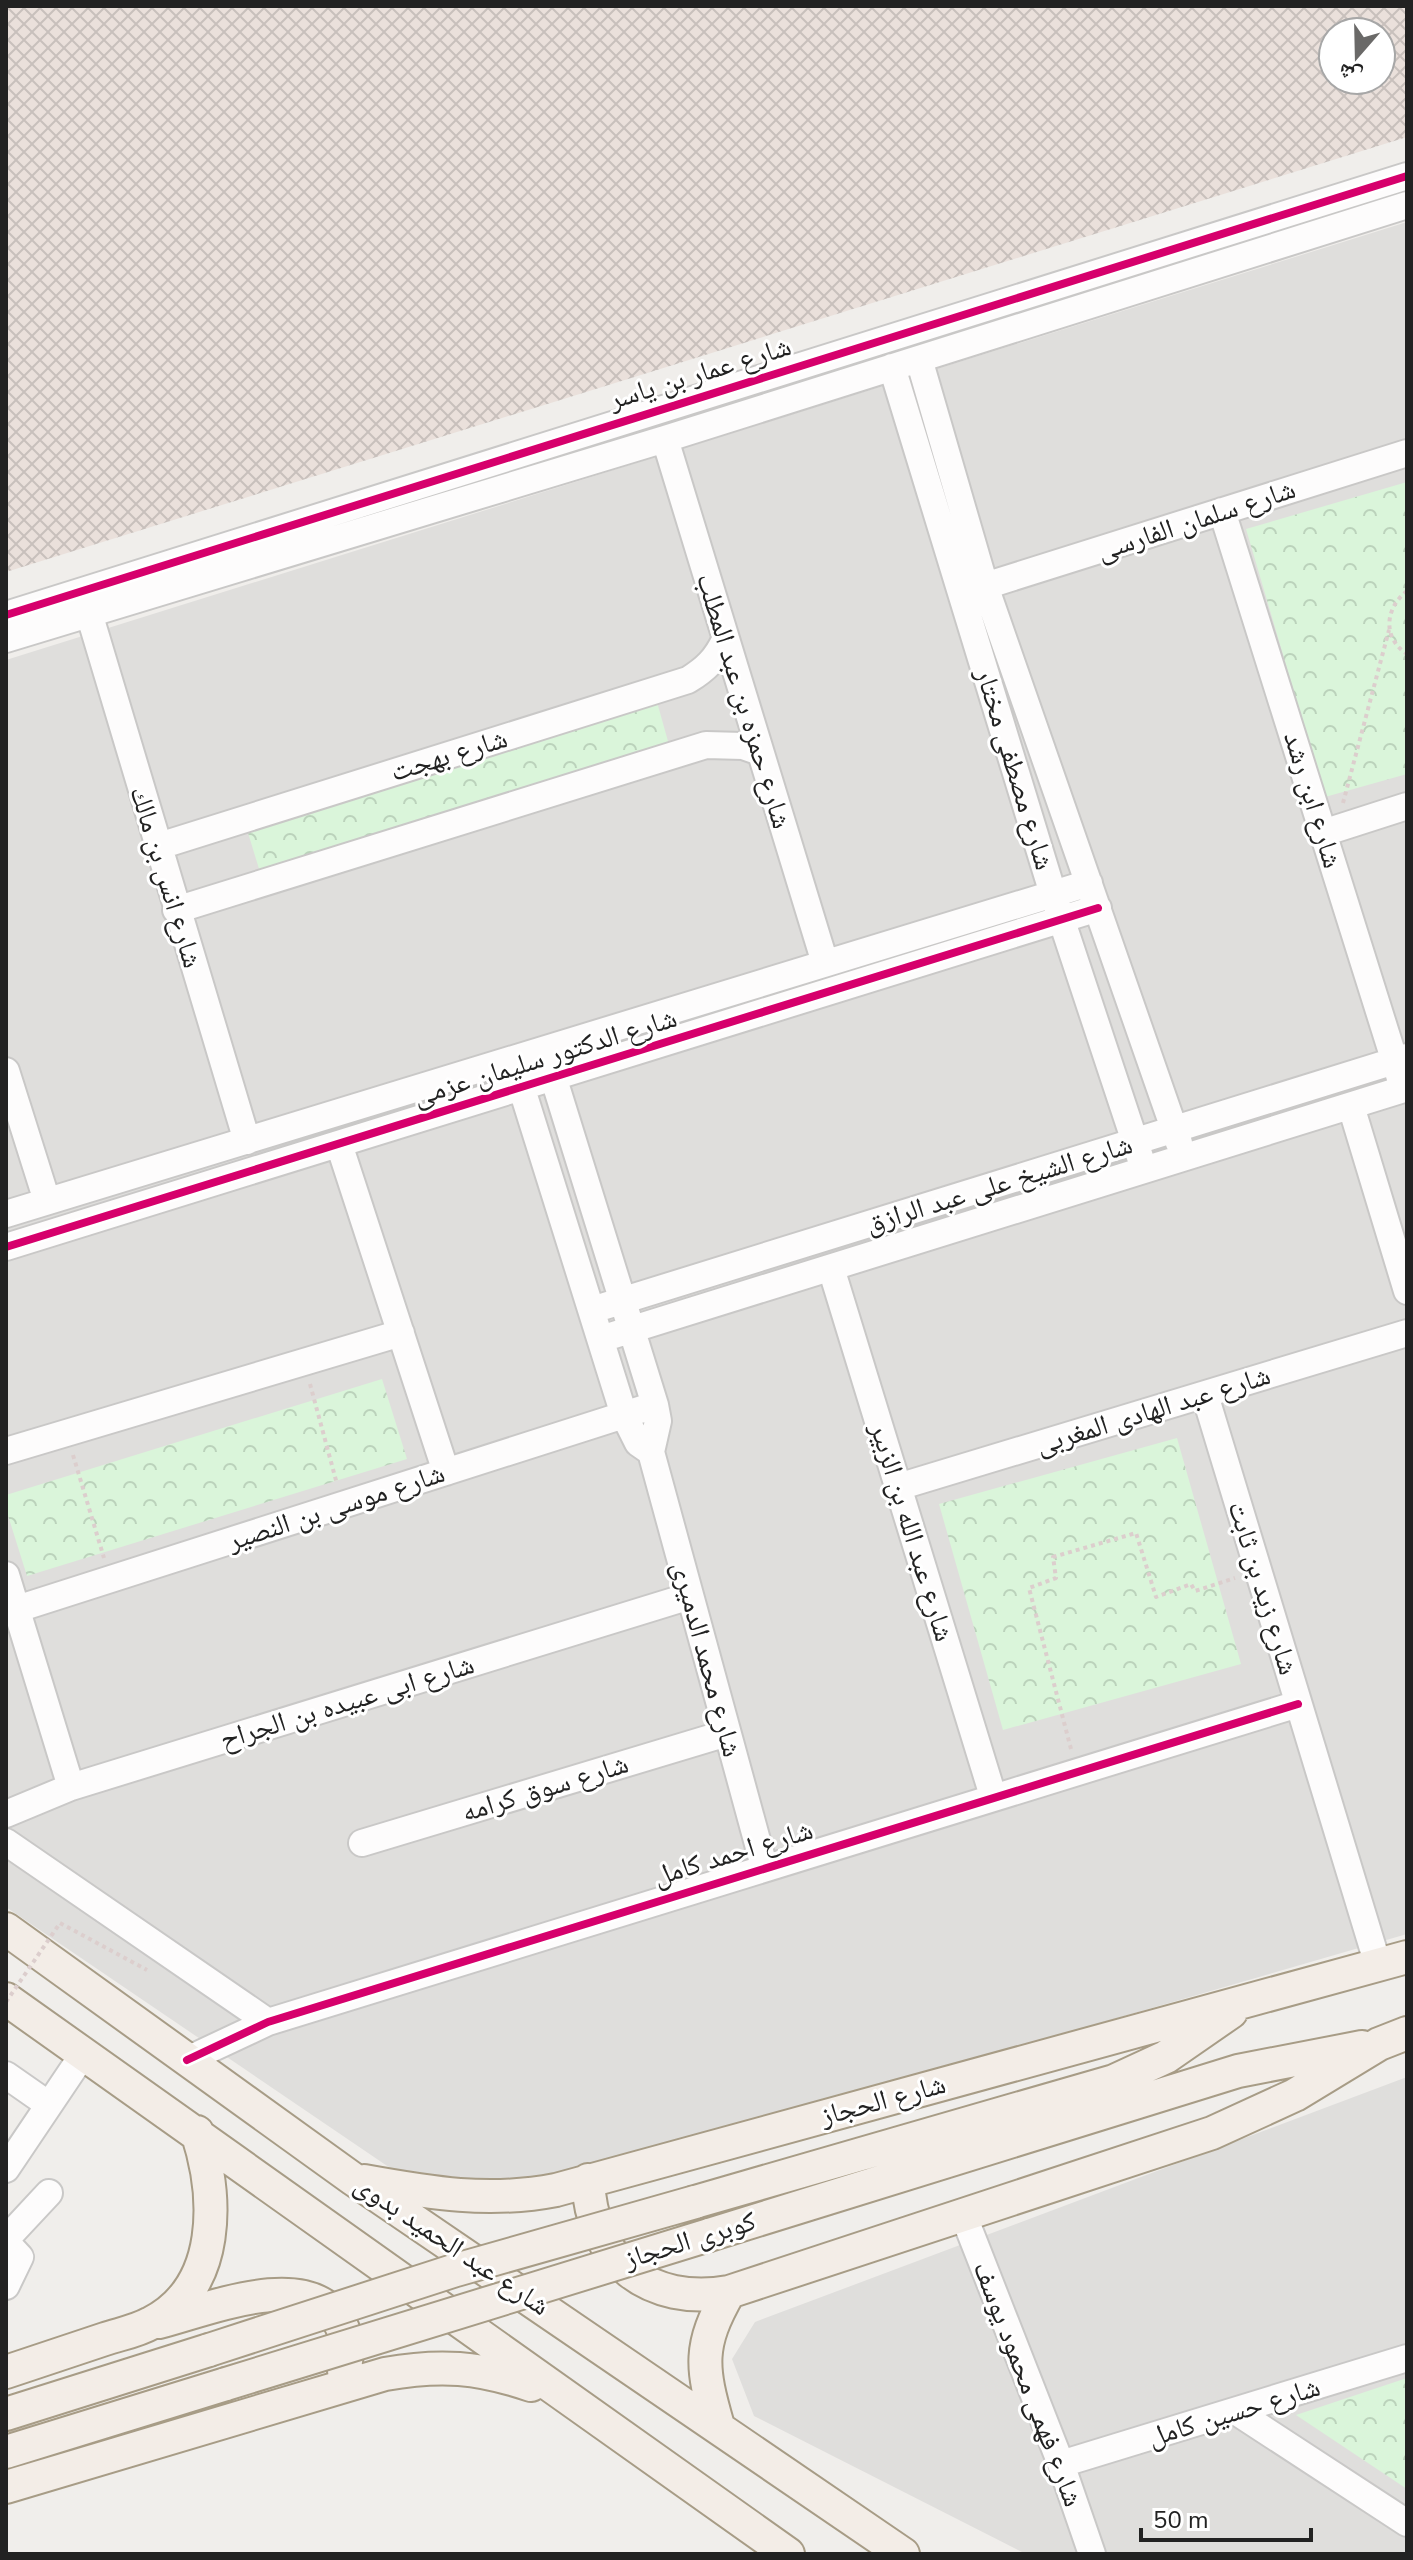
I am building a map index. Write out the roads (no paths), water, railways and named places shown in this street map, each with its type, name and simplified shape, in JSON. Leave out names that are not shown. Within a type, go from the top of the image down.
[{"type":"main road","name":"شارع عبد الحميد بدوى","points":[[6,1929],[353,2179],[903,2554]]},
{"type":"main road","name":"شارع الحجاز","points":[[353,2179],[459,2197],[524,2196],[1393,1961]]},
{"type":"main road","name":"شارع عبد الحميد بدوى","points":[[6,2000],[197,2132],[559,2394],[788,2554]]},
{"type":"main road","name":"كوبرى الحجاز","points":[[6,2414],[456,2270],[1114,2081],[1166,2057],[1242,2002]]},
{"type":"main road","name":"كوبرى الحجاز","points":[[6,2452],[1238,2071],[1393,2039]]},
{"type":"main road","points":[[588,2180],[593,2222],[615,2258],[630,2272],[667,2291],[687,2295],[729,2292],[1212,2133],[1295,2095],[1393,2039]]},
{"type":"main road","points":[[151,2323],[176,2305],[190,2287],[208,2244],[213,2198],[197,2132]]},
{"type":"main road","points":[[718,2426],[703,2363],[708,2332],[729,2292]]},
{"type":"main road","points":[[6,2372],[151,2323],[286,2293],[312,2297],[333,2313],[346,2336],[347,2361],[334,2387]]},
{"type":"main road","points":[[6,2487],[385,2374],[442,2366],[503,2376],[559,2394]]},
{"type":"street","name":"شارع عمار بن ياسر","points":[[6,615],[1407,176]]},
{"type":"street","name":"شارع عمار بن ياسر","points":[[6,639],[665,439],[1407,205]]},
{"type":"street","name":"شارع مصطفى مختار","points":[[919,359],[985,586],[1184,1157]]},
{"type":"street","name":"شارع مصطفى مختار","points":[[892,367],[1053,894],[1145,1170]]},
{"type":"street","name":"شارع حمزه بن عبد المطلب","points":[[665,439],[825,963]]},
{"type":"street","name":"شارع سلمان الفارسى","points":[[985,586],[1407,453]]},
{"type":"street","name":"شارع ابن رشد","points":[[1222,511],[1329,831],[1401,1059],[1405,1089]]},
{"type":"street","name":"شارع انس بن مالك","points":[[89,613],[156,847],[247,1141]]},
{"type":"street","name":"شارع بهجت","points":[[156,847],[688,680],[705,671],[717,657],[725,640]]},
{"type":"street","points":[[176,910],[706,745],[733,744],[760,752]]},
{"type":"street","points":[[1329,831],[1407,806]]},
{"type":"street","name":"شارع الدكتور سليمان عزمى","points":[[6,1214],[1089,883]]},
{"type":"street","name":"شارع الدكتور سليمان عزمى","points":[[6,1247],[1098,908]]},
{"type":"street","name":"شارع محمد الدميرى","points":[[545,1049],[655,1405],[658,1421],[651,1452],[764,1866]]},
{"type":"street","name":"شارع محمد الدميرى","points":[[512,1059],[624,1415],[638,1443],[651,1452]]},
{"type":"street","name":"شارع الشيخ على عبد الرازق","points":[[592,1310],[1401,1059]]},
{"type":"street","points":[[6,1071],[47,1201]]},
{"type":"street","name":"شارع الشيخ على عبد الرازق","points":[[601,1339],[1405,1089]]},
{"type":"street","points":[[1351,1106],[1407,1291]]},
{"type":"street","points":[[339,1144],[446,1472]]},
{"type":"street","name":"شارع عبد الله بن الزبير","points":[[831,1268],[993,1796]]},
{"type":"street","points":[[6,1451],[401,1333]]},
{"type":"street","name":"شارع عبد الهادى المغربى","points":[[898,1487],[1407,1333]]},
{"type":"street","name":"شارع زيد بن ثابت","points":[[1205,1395],[1298,1704],[1393,1961]]},
{"type":"street","name":"شارع موسى بن النصير","points":[[17,1609],[655,1405]]},
{"type":"street","points":[[6,1575],[71,1787]]},
{"type":"street","name":"شارع ابى عبيده بن الجراح","points":[[6,1814],[71,1787],[690,1596]]},
{"type":"street","name":"شارع احمد كامل","points":[[187,2060],[268,2022],[764,1866],[1298,1704]]},
{"type":"street","name":"شارع سوق كرامه","points":[[362,1843],[727,1733]]},
{"type":"street","points":[[6,1842],[268,2022]]},
{"type":"street","points":[[6,2169],[84,2053]]},
{"type":"street","points":[[6,2075],[49,2105]]},
{"type":"street","points":[[6,2286],[20,2257],[6,2241],[49,2193]]},
{"type":"street","name":"شارع فهمى محمود يوسف","points":[[963,2214],[1061,2464],[1092,2554]]},
{"type":"street","name":"شارع حسين كامل","points":[[1061,2464],[1407,2358]]},
{"type":"street","points":[[1237,2412],[1407,2523]]}]
